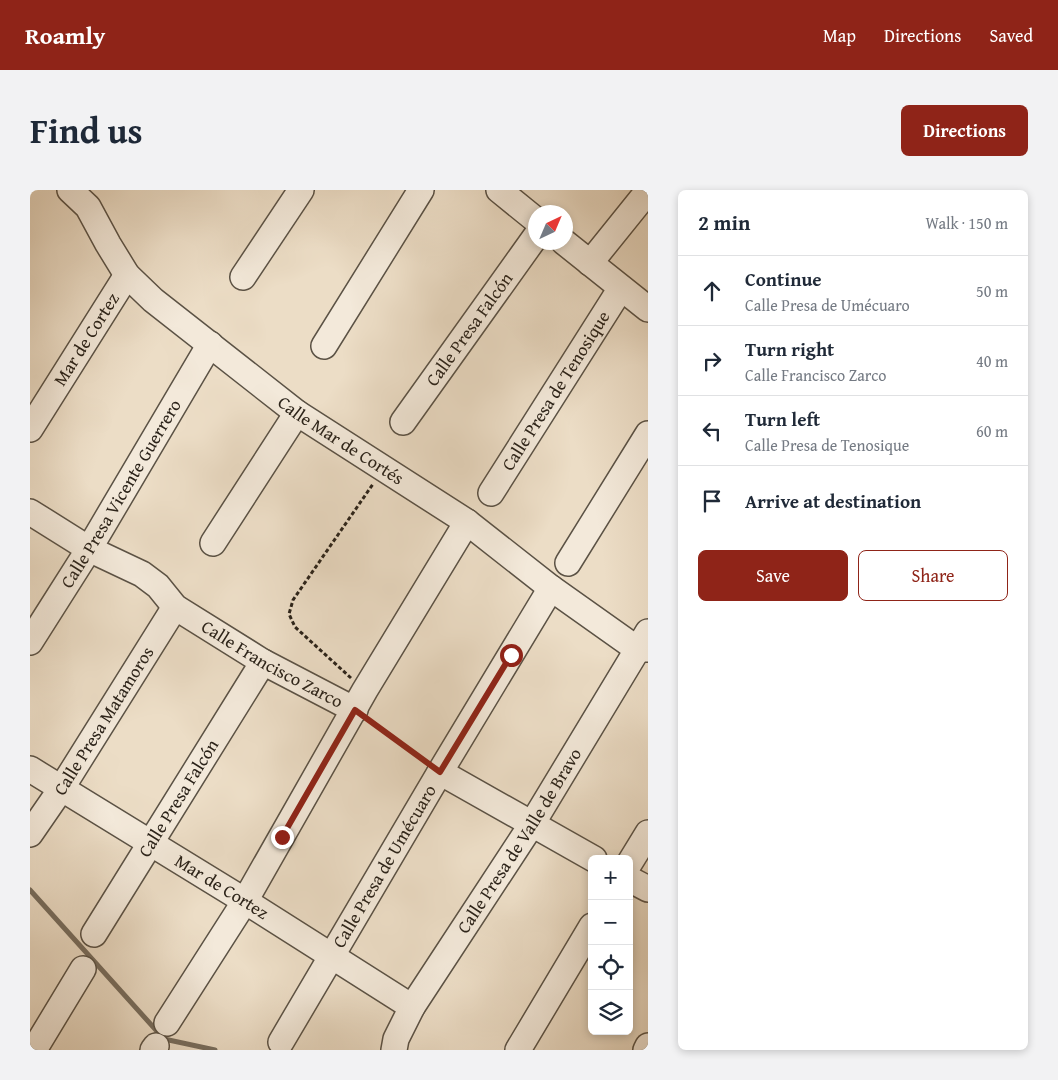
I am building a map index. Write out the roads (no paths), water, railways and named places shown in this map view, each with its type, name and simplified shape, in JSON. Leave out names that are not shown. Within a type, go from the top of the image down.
[{"type":"street","name":"Calle Mar de Cortés","points":[[70,190],[88,207],[108,244],[128,274],[153,300],[297,413],[467,522],[551,588],[644,644]]},
{"type":"street","points":[[243,277],[301,190]]},
{"type":"street","points":[[324,346],[422,190]]},
{"type":"street","points":[[498,190],[528,214]]},
{"type":"street","points":[[590,263],[648,190]]},
{"type":"street","name":"Calle Presa Falcón","points":[[403,422],[528,247]]},
{"type":"street","points":[[573,249],[648,309]]},
{"type":"street","name":"Mar de Cortez","points":[[30,429],[128,274]]},
{"type":"street","name":"Calle Presa de Tenosique","points":[[491,493],[621,288]]},
{"type":"street","name":"Calle Presa Vicente Guerrero","points":[[30,642],[89,549],[210,344]]},
{"type":"street","points":[[213,543],[297,413]]},
{"type":"street","points":[[568,562],[648,434]]},
{"type":"street","name":"Calle Francisco Zarco","points":[[30,512],[89,549],[142,574],[158,586],[175,607],[263,662],[360,700]]},
{"type":"street","points":[[167,1023],[245,901],[360,700],[467,522]]},
{"type":"street","name":"Calle Presa de Umécuaro","points":[[281,1042],[551,588]]},
{"type":"street","name":"Calle Presa Matamoros","points":[[30,834],[175,607]]},
{"type":"street","name":"Calle Presa de Valle de Bravo","points":[[394,1050],[396,1039],[412,1007],[532,824],[644,644]]},
{"type":"street","name":"Calle Presa Falcón","points":[[94,934],[263,662]]},
{"type":"street","name":"Mar de Cortez","points":[[30,770],[245,901],[412,1007]]},
{"type":"street","points":[[440,772],[588,856]]},
{"type":"street","points":[[633,857],[648,833]]},
{"type":"street","points":[[633,881],[648,889]]},
{"type":"street","points":[[518,1050],[588,933]]},
{"type":"street","points":[[34,1050],[83,969]]},
{"type":"street","points":[[646,1050],[648,1046]]},
{"type":"waterway","points":[[30,890],[164,1039],[215,1050]]}]
